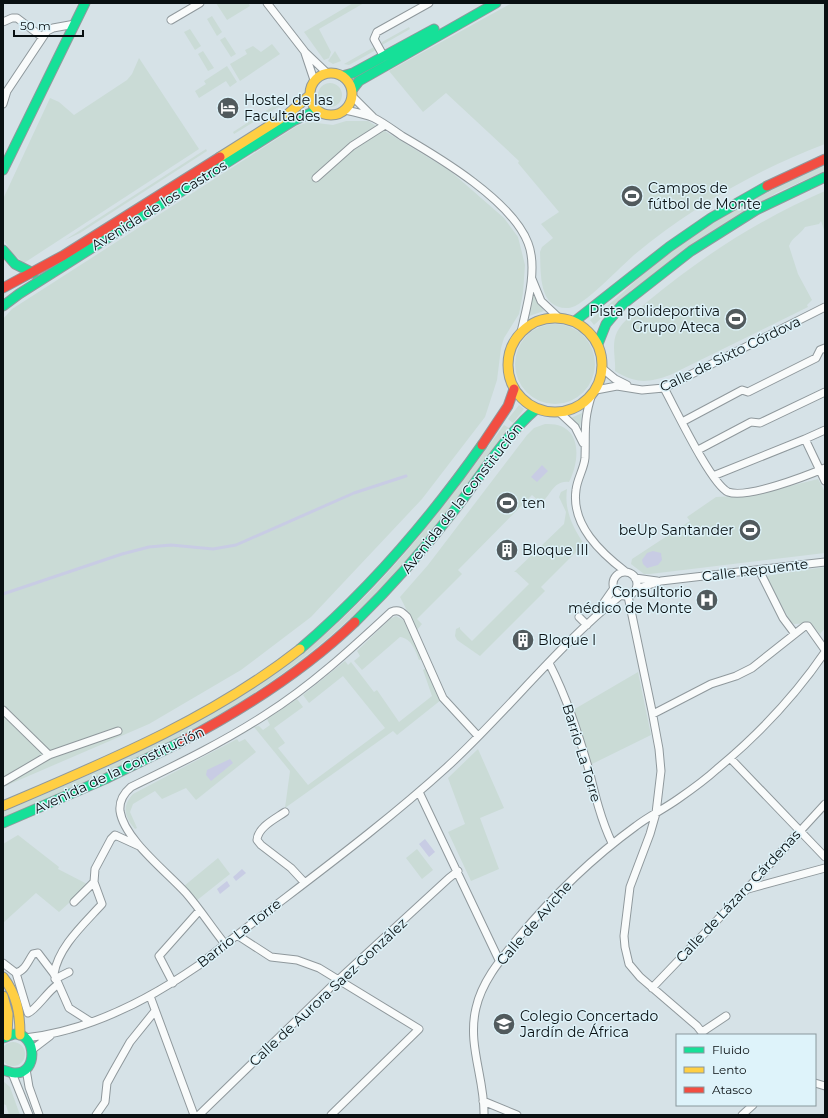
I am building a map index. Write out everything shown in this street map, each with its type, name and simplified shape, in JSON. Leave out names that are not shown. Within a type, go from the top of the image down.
[{"type":"main road","points":[[3,170],[85,3]]},
{"type":"main road","points":[[481,3],[354,73],[342,76],[327,73],[314,80],[310,95],[312,103],[317,110],[324,114],[331,115],[345,110],[359,81],[496,3]]},
{"type":"main road","points":[[342,76],[350,84],[352,93]]},
{"type":"main road","name":"Avenida de los Castros","points":[[3,288],[33,273],[288,114],[310,95]]},
{"type":"main road","name":"Avenida de los Castros","points":[[3,306],[19,294],[292,121],[317,110]]},
{"type":"main road","points":[[575,321],[599,305],[648,262],[712,217],[770,184],[825,159]]},
{"type":"main road","points":[[598,344],[608,322],[635,294],[662,271],[717,232],[778,198],[825,177]]},
{"type":"main road","points":[[3,250],[15,264],[33,273]]},
{"type":"main road","points":[[558,317],[575,321],[592,334],[598,344],[603,369],[594,392],[576,406],[559,412],[536,410],[523,400],[514,389],[509,372],[509,356],[514,342],[521,332],[538,320],[558,317]]},
{"type":"main road","name":"Avenida de la Constitución","points":[[3,806],[134,748],[179,726],[263,676],[316,636],[364,591],[411,538],[501,418],[508,406],[514,389]]},
{"type":"main road","name":"Avenida de la Constitución","points":[[3,823],[181,744],[244,708],[299,670],[349,628],[398,579],[451,514],[515,428],[536,410]]},
{"type":"main road","points":[[3,977],[13,991],[17,1002],[23,1037],[33,1049],[32,1060],[26,1069],[12,1073],[3,1070]]},
{"type":"main road","points":[[3,996],[8,1014],[5,1037]]},
{"type":"main road","name":"Barrio La Torre","points":[[5,1037],[23,1037]]},
{"type":"street","points":[[171,20],[200,3]]},
{"type":"street","points":[[267,3],[305,52],[327,73]]},
{"type":"street","points":[[384,57],[374,39],[377,32],[429,3]]},
{"type":"street","points":[[3,22],[12,18],[17,18],[42,37]]},
{"type":"street","points":[[3,104],[5,89],[47,31],[53,28],[75,24]]},
{"type":"street","points":[[305,52],[314,80]]},
{"type":"street","points":[[352,93],[375,118],[432,152],[485,192],[512,217],[520,228],[528,242],[532,259],[532,277],[521,332]]},
{"type":"street","points":[[345,110],[375,118]]},
{"type":"street","points":[[316,178],[352,146],[385,125]]},
{"type":"street","points":[[532,277],[541,301],[558,317]]},
{"type":"street","name":"Calle de Sixto Córdova","points":[[594,392],[608,386],[650,390],[664,388],[825,307]]},
{"type":"street","points":[[682,422],[742,390],[748,392],[816,358],[820,350],[825,348]]},
{"type":"street","name":"Calle de Sixto Córdova","points":[[603,369],[615,379],[633,388]]},
{"type":"street","points":[[664,388],[713,476],[726,491],[735,493],[768,488],[822,469]]},
{"type":"street","points":[[594,392],[586,412],[584,465],[576,488],[578,514],[587,534],[609,559],[635,578],[636,589]]},
{"type":"street","points":[[698,450],[751,422],[760,423],[825,392]]},
{"type":"street","points":[[559,412],[575,427],[584,447]]},
{"type":"street","points":[[713,476],[805,440],[825,430]]},
{"type":"street","points":[[805,440],[822,469],[825,481]]},
{"type":"street","points":[[609,559],[616,577],[619,574],[626,572]]},
{"type":"street","name":"Calle Repuente","points":[[636,589],[661,581],[825,562]]},
{"type":"street","points":[[758,570],[783,618],[795,634]]},
{"type":"street","name":"Barrio La Torre","points":[[23,1037],[52,1035],[129,1007],[173,983],[238,935],[419,792],[478,736],[589,622],[614,588],[616,577]]},
{"type":"street","name":"Calle Repuente","points":[[635,578],[661,581]]},
{"type":"street","points":[[614,588],[624,596],[653,714],[659,749],[660,771],[656,813],[650,834],[632,878],[624,936],[629,964],[652,988],[697,1026],[703,1034],[726,1016]]},
{"type":"street","name":"Barrio La Torre","points":[[589,622],[636,589]]},
{"type":"street","points":[[225,944],[186,894],[140,846],[122,818],[121,802],[124,794],[131,787],[189,758],[266,715],[350,651],[391,612],[395,610],[401,612],[407,617],[443,698],[478,736]]},
{"type":"street","points":[[579,617],[589,622]]},
{"type":"street","points":[[653,714],[711,684],[736,676],[752,668],[805,626],[808,626],[825,651]]},
{"type":"street","name":"Calle de Aviche","points":[[484,1115],[474,1048],[474,1019],[481,993],[499,960],[550,901],[612,843],[677,800],[753,738],[791,698],[825,651]]},
{"type":"street","name":"Barrio La Torre","points":[[550,663],[564,691],[570,708],[598,806],[612,843]]},
{"type":"street","points":[[3,710],[49,755]]},
{"type":"street","points":[[3,782],[49,755],[118,732]]},
{"type":"street","points":[[730,758],[801,830],[825,857]]},
{"type":"street","points":[[419,792],[458,871],[499,960]]},
{"type":"street","name":"Calle de Lázaro Cárdenas","points":[[652,988],[747,889],[825,804]]},
{"type":"street","points":[[285,812],[263,828],[257,835],[257,840],[261,845],[291,868],[304,882]]},
{"type":"street","points":[[3,962],[16,973],[28,1014],[32,1012],[55,979],[58,958],[82,926],[102,904],[94,882],[95,869],[111,839],[115,835],[140,846]]},
{"type":"street","points":[[747,889],[825,868]]},
{"type":"street","name":"Calle de Aurora Saez González","points":[[199,1115],[338,980],[458,871]]},
{"type":"street","points":[[74,902],[94,882]]},
{"type":"street","points":[[173,983],[159,956],[199,911]]},
{"type":"street","points":[[238,935],[271,957],[297,960],[319,968],[419,1029],[331,1115]]},
{"type":"street","points":[[16,973],[20,972],[26,966],[35,953],[43,958],[69,1008],[91,1022]]},
{"type":"street","points":[[55,979],[69,972]]},
{"type":"street","points":[[150,996],[194,1115]]},
{"type":"street","points":[[96,1115],[105,1102],[107,1083],[130,1042],[155,1011]]},
{"type":"street","name":"Barrio La Torre","points":[[33,1049],[52,1035]]},
{"type":"street","points":[[26,1069],[29,1087],[39,1115]]},
{"type":"street","points":[[12,1073],[29,1115]]},
{"type":"street","points":[[483,1101],[517,1115]]},
{"type":"street","points":[[742,1115],[752,1106]]},
{"type":"shaded area","points":[[216,3],[248,3],[250,6],[227,20]]},
{"type":"shaded area","points":[[353,3],[364,3],[319,29],[331,52],[329,58],[324,60],[304,32]]},
{"type":"shaded area","points":[[512,3],[825,3],[825,144],[799,154],[749,178],[701,206],[678,221],[634,255],[583,301],[569,308],[559,307],[546,297],[543,289],[540,252],[542,247],[553,238],[541,224],[559,212],[518,163],[519,161],[446,93],[423,112],[389,71]]},
{"type":"shaded area","points":[[212,16],[222,32],[217,36],[207,19]]},
{"type":"shaded area","points":[[409,27],[410,29],[382,45],[382,42]]},
{"type":"shaded area","points":[[190,29],[201,46],[195,50],[184,32]]},
{"type":"shaded area","points":[[225,37],[236,54],[231,57],[220,40]]},
{"type":"shaded area","points":[[272,44],[280,54],[240,81],[230,64],[247,54],[245,50],[253,46],[261,52]]},
{"type":"shaded area","points":[[374,47],[376,50],[349,65],[344,64]]},
{"type":"shaded area","points":[[203,51],[214,68],[208,71],[198,54]]},
{"type":"shaded area","points":[[335,51],[341,61],[333,64],[328,61]]},
{"type":"shaded area","points":[[139,58],[199,149],[24,263],[12,253],[3,239],[3,199],[50,98],[59,102],[74,115],[127,80],[132,74]]},
{"type":"shaded area","points":[[227,66],[237,82],[230,87],[226,81],[199,98],[195,91],[206,84],[204,81]]},
{"type":"shaded area","points":[[330,83],[339,86],[342,95],[339,104],[330,107],[321,104],[318,95],[321,86]]},
{"type":"shaded area","points":[[278,103],[280,106],[234,134],[233,132]]},
{"type":"shaded area","points":[[346,121],[368,121],[449,170],[504,218],[518,237],[525,265],[523,293],[519,314],[504,338],[501,348],[497,380],[485,417],[422,499],[311,617],[241,670],[149,724],[3,787],[3,319],[12,309],[297,126],[309,122],[333,125]]},
{"type":"shaded area","points":[[206,149],[207,151],[80,233],[65,240]]},
{"type":"shaded area","points":[[825,165],[825,171],[776,193],[633,289],[594,325],[590,320],[659,261],[698,233],[760,195]]},
{"type":"shaded area","points":[[825,191],[825,233],[821,221],[819,224],[805,227],[792,240],[789,246],[798,274],[812,300],[807,305],[808,307],[662,378],[642,381],[629,378],[615,371],[615,337],[619,328],[635,312],[667,285],[710,254],[777,214]]},
{"type":"shaded area","points":[[533,295],[544,311],[529,316]]},
{"type":"shaded area","points":[[547,324],[563,324],[584,335],[595,356],[595,372],[584,393],[563,404],[547,404],[533,398],[526,393],[521,386],[515,372],[515,356],[521,342],[526,335],[533,330]]},
{"type":"shaded area","points":[[519,405],[524,409],[513,423],[508,419]]},
{"type":"shaded area","points":[[582,413],[580,428],[571,418]]},
{"type":"shaded area","points":[[545,424],[557,425],[566,429],[572,435],[575,443],[576,463],[569,482],[559,483],[541,503],[532,495],[458,570],[462,574],[417,619],[422,624],[417,630],[400,597],[428,565],[527,435],[534,428]]},
{"type":"shaded area","points":[[504,425],[509,428],[422,542],[403,564],[364,605],[324,641],[282,674],[239,703],[148,753],[3,818],[3,812],[136,753],[180,731],[263,681],[303,653],[340,621],[385,576],[466,477]]},
{"type":"shaded area","name":"beUp Santander","points":[[818,479],[825,492],[825,553],[650,574],[644,574],[631,564],[632,559],[690,521],[687,517],[716,497],[754,495]]},
{"type":"shaded area","points":[[567,489],[566,497],[570,518],[576,532],[584,544],[541,587],[545,591],[480,656],[457,640],[455,636],[456,629],[460,627],[460,629],[472,641],[529,584],[516,572],[514,572],[564,524],[566,512],[559,497],[561,492]]},
{"type":"shaded area","points":[[825,567],[825,628],[820,634],[810,623],[794,624],[790,621],[766,576]]},
{"type":"shaded area","points":[[396,616],[405,621],[422,659],[419,660],[415,649],[410,642],[400,637],[362,670],[354,661],[360,656],[357,651],[390,619]]},
{"type":"shaded area","points":[[345,661],[348,665],[351,662],[374,692],[377,690],[399,722],[432,696],[423,670],[426,668],[441,700],[397,735],[393,731],[285,808],[290,771],[254,727],[259,726],[263,730],[270,725],[267,719],[297,699],[303,707],[274,728],[285,743],[278,748],[308,785],[385,728],[343,676],[309,703],[303,695]]},
{"type":"shaded area","points":[[638,672],[651,735],[590,765],[573,710]]},
{"type":"shaded area","points":[[237,739],[239,742],[245,739],[256,752],[196,800],[186,788],[162,799],[155,791],[133,804],[130,812],[137,828],[135,829],[126,812],[127,803],[133,794]]},
{"type":"shaded area","points":[[478,749],[504,808],[480,818],[499,869],[471,881],[448,832],[465,824],[448,778]]},
{"type":"shaded area","points":[[18,835],[59,867],[58,869],[89,885],[59,912],[36,893],[3,923],[3,844]]},
{"type":"shaded area","points":[[417,849],[433,870],[422,879],[406,858]]},
{"type":"shaded area","points":[[218,858],[230,874],[196,901],[184,886]]},
{"type":"shaded area","points":[[13,1042],[22,1045],[25,1054],[22,1063],[13,1066],[4,1063],[1,1054],[4,1045]]},
{"type":"shaded area","points":[[3,1081],[10,1087],[20,1115],[9,1115],[6,1105],[3,1104]]},
{"type":"water","points":[[542,465],[548,471],[537,482],[531,477]]},
{"type":"water","points":[[653,551],[661,553],[662,560],[658,565],[647,568],[643,564],[642,560],[647,553]]},
{"type":"water","points":[[230,759],[233,763],[211,781],[206,775],[207,770]]},
{"type":"water","points":[[425,839],[435,852],[429,857],[419,844]]},
{"type":"water","points":[[242,869],[246,873],[236,881],[233,877]]},
{"type":"water","points":[[227,881],[230,886],[220,894],[217,889]]},
{"type":"waterway","points":[[3,594],[122,554],[149,547],[171,545],[213,549],[236,545],[354,493],[406,476]]},
{"type":"traffic: fast","points":[[3,170],[85,3]]},
{"type":"traffic: fast","points":[[352,90],[359,81],[496,3]]},
{"type":"traffic: fast","points":[[342,76],[353,73],[434,29]]},
{"type":"traffic: fast","points":[[3,306],[19,294],[293,121],[317,110]]},
{"type":"traffic: fast","points":[[598,344],[606,324],[622,305],[691,251],[756,210],[825,177]]},
{"type":"traffic: fast","points":[[575,321],[669,247],[711,218],[767,186]]},
{"type":"traffic: fast","points":[[3,250],[15,264],[33,273]]},
{"type":"traffic: fast","points":[[355,622],[383,594],[423,549],[460,503],[505,442],[536,409]]},
{"type":"traffic: fast","points":[[300,649],[351,602],[397,553],[420,527],[482,445]]},
{"type":"traffic: fast","points":[[3,823],[105,779],[181,742]]},
{"type":"traffic: fast","points":[[3,1038],[14,1034],[22,1036],[28,1040],[32,1054],[31,1061],[23,1072],[14,1073],[3,1070]]},
{"type":"traffic: slow","points":[[327,73],[335,73],[343,76],[349,82],[352,94],[349,106],[343,112],[335,115],[327,115],[319,112],[313,106],[310,98],[310,90],[313,82],[319,76],[327,73]]},
{"type":"traffic: slow","points":[[220,157],[288,114],[310,95]]},
{"type":"traffic: slow","points":[[555,318],[573,321],[588,332],[599,347],[602,365],[599,383],[588,398],[573,409],[555,412],[537,409],[522,398],[511,383],[508,365],[511,347],[522,332],[537,321],[555,318]]},
{"type":"traffic: slow","points":[[3,806],[80,773],[194,718],[231,697],[300,649]]},
{"type":"traffic: slow","points":[[3,977],[15,997],[20,1035]]},
{"type":"traffic: slow","points":[[3,996],[8,1014],[7,1036]]},
{"type":"traffic: jam","points":[[3,288],[64,255],[220,157]]},
{"type":"traffic: jam","points":[[767,186],[825,159]]},
{"type":"traffic: jam","points":[[482,445],[508,406],[514,389]]},
{"type":"traffic: jam","points":[[181,742],[228,716],[294,673],[355,622]]},
{"type":"place","name":"Hostel de las Facultades","points":[[228,108]]},
{"type":"place","name":"Campos de fútbol de Monte","points":[[632,196]]},
{"type":"place","name":"Pista polideportiva Grupo Ateca","points":[[736,319]]},
{"type":"place","name":"ten","points":[[507,503]]},
{"type":"place","name":"beUp Santander","points":[[750,530]]},
{"type":"place","name":"Bloque III","points":[[507,550]]},
{"type":"place","name":"Consultorio médico de Monte","points":[[707,600]]},
{"type":"place","name":"Bloque I","points":[[523,640]]},
{"type":"place","name":"Colegio Concertado Jardín de África","points":[[504,1024]]}]
